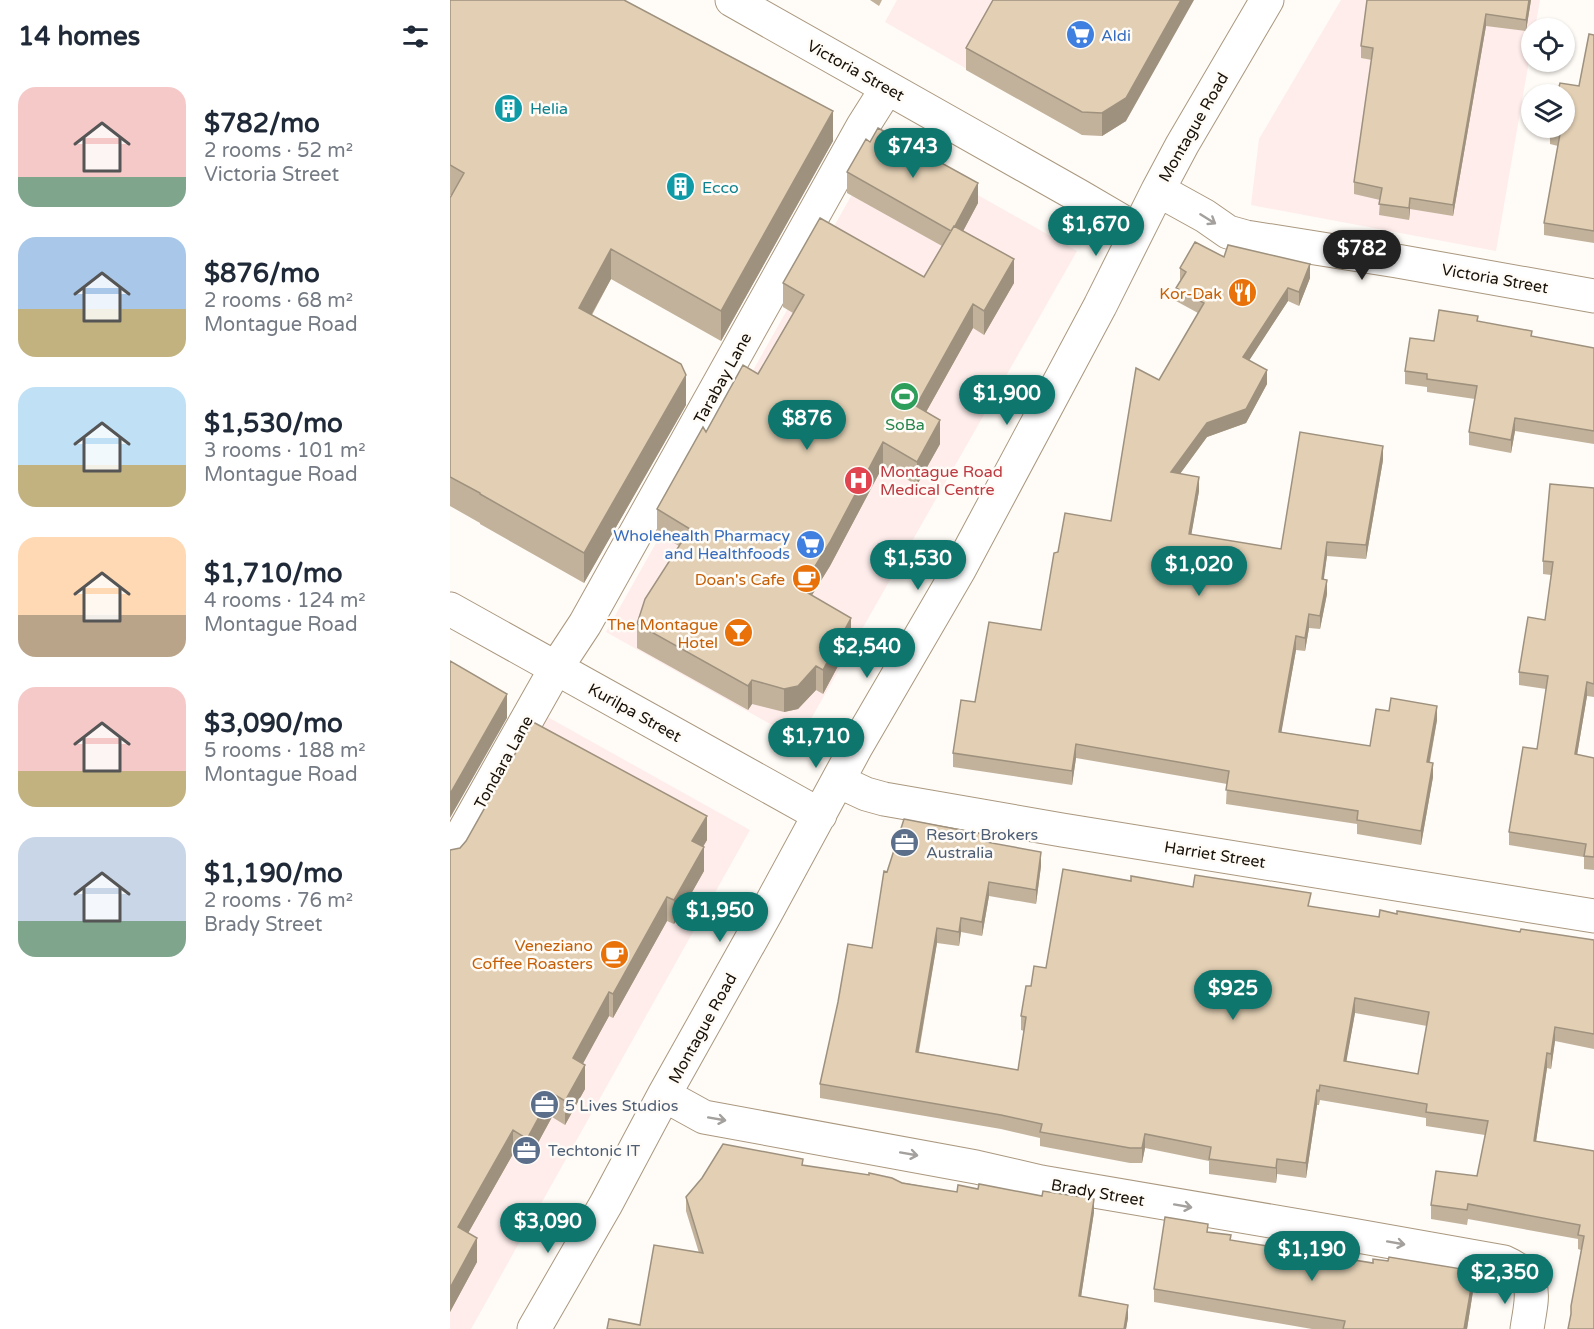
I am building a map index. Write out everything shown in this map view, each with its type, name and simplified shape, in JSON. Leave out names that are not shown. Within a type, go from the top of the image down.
[{"type":"street","name":"Victoria Street","points":[[732,0],[1137,230]]},
{"type":"street","name":"Montague Road","points":[[534,1329],[856,747],[959,570],[1100,306],[1158,190],[1267,0]]},
{"type":"street","name":"Tarabay Lane","points":[[556,668],[585,624],[863,126],[887,88]]},
{"type":"street","name":"Victoria Street","points":[[1158,190],[1205,216],[1228,232],[1246,237],[1594,296]]},
{"type":"street","name":"Kurilpa Street","points":[[450,609],[820,815]]},
{"type":"street","name":"Tondara Lane","points":[[450,856],[556,668]]},
{"type":"street","name":"Harriet Street","points":[[838,781],[866,794],[884,799],[1071,832],[1594,916]]},
{"type":"street","name":"Brady Street","points":[[664,1095],[704,1117],[976,1167],[1041,1182],[1504,1262],[1518,1268],[1531,1283],[1532,1298],[1527,1329]]},
{"type":"shaded area","name":"Aldi","points":[[897,0],[1194,0],[1126,121],[1102,136],[1082,135],[885,22]]},
{"type":"shaded area","points":[[1341,0],[1540,0],[1537,18],[1521,18],[1521,72],[1527,72],[1525,84],[1521,84],[1521,107],[1496,251],[1251,205],[1259,139]]},
{"type":"shaded area","points":[[882,141],[1077,251],[799,740],[606,632]]},
{"type":"shaded area","points":[[544,715],[750,830],[471,1329],[450,1329],[450,880]]},
{"type":"building","points":[[450,0],[624,0],[833,111],[721,311],[611,249],[579,308],[681,364],[686,375],[584,553],[450,477],[450,198],[464,173],[450,165]]},
{"type":"building","name":"Aldi","points":[[993,0],[1181,0],[1126,98],[1102,113],[1082,112],[966,48]]},
{"type":"building","points":[[1367,0],[1529,0],[1526,18],[1486,14],[1453,205],[1410,198],[1409,208],[1379,204],[1382,188],[1354,182],[1373,48],[1361,46]]},
{"type":"building","points":[[1589,34],[1594,35],[1594,231],[1544,223],[1559,138],[1575,138],[1575,85],[1579,86]]},
{"type":"building","points":[[878,128],[978,183],[951,231],[847,172],[866,139],[870,142]]},
{"type":"building","points":[[820,218],[924,277],[954,226],[1014,259],[984,311],[973,304],[916,406],[940,420],[917,462],[883,442],[830,542],[801,589],[851,618],[823,670],[816,666],[798,686],[784,689],[752,680],[748,686],[637,624],[645,599],[690,529],[657,509],[703,427],[706,432],[743,365],[758,374],[804,295],[783,283]]},
{"type":"building","points":[[1195,242],[1224,257],[1228,245],[1310,264],[1299,292],[1288,288],[1243,357],[1267,370],[1246,409],[1207,423],[1171,472],[1199,477],[1189,534],[1281,549],[1300,432],[1383,446],[1366,545],[1327,542],[1322,579],[1327,580],[1320,616],[1309,614],[1305,638],[1296,636],[1279,732],[1370,746],[1376,709],[1389,711],[1391,698],[1437,706],[1427,762],[1433,763],[1421,831],[1357,820],[1358,811],[1226,790],[1229,771],[1076,744],[1072,771],[953,753],[961,700],[975,702],[989,622],[1041,630],[1054,553],[1058,552],[1065,513],[1111,521],[1136,368],[1159,380],[1204,303],[1176,288],[1186,272],[1180,268]]},
{"type":"building","points":[[1439,310],[1478,316],[1477,321],[1532,331],[1531,336],[1594,348],[1594,431],[1515,418],[1511,440],[1469,432],[1477,386],[1427,379],[1427,374],[1405,371],[1410,338],[1434,341]]},
{"type":"building","points":[[1550,484],[1594,488],[1594,684],[1587,682],[1575,754],[1594,758],[1594,857],[1584,856],[1586,844],[1509,832],[1523,747],[1537,749],[1548,676],[1519,672],[1528,617],[1545,620],[1553,562],[1543,561]]},
{"type":"building","points":[[450,661],[507,694],[450,794]]},
{"type":"building","points":[[533,722],[707,816],[692,841],[704,847],[674,900],[667,897],[613,994],[609,992],[573,1058],[585,1065],[565,1101],[552,1093],[527,1139],[513,1130],[458,1227],[477,1238],[450,1288],[450,850],[460,848],[466,841]]},
{"type":"building","points":[[904,819],[987,835],[986,842],[1041,852],[1036,890],[989,882],[982,922],[961,918],[959,932],[937,928],[916,1052],[1018,1070],[1026,1017],[1021,1016],[1026,986],[1031,986],[1034,966],[1046,968],[1063,869],[1131,881],[1131,876],[1193,887],[1195,875],[1311,893],[1308,906],[1379,917],[1380,910],[1397,914],[1397,911],[1520,932],[1521,929],[1594,940],[1594,1034],[1555,1027],[1551,1054],[1547,1053],[1534,1141],[1594,1151],[1594,1329],[1568,1329],[1584,1236],[1578,1235],[1580,1225],[1468,1204],[1467,1210],[1431,1205],[1436,1171],[1477,1176],[1488,1121],[1426,1112],[1427,1104],[1320,1085],[1319,1091],[1317,1090],[1306,1163],[1277,1159],[1276,1168],[1209,1159],[1211,1147],[1145,1134],[1142,1148],[1130,1148],[1040,1132],[1042,1124],[1001,1115],[820,1084],[848,944],[872,948],[884,871],[887,872]],"holes":[[[1355,998],[1429,1012],[1418,1074],[1344,1061]]]},
{"type":"building","points":[[723,1144],[803,1159],[802,1165],[869,1175],[869,1173],[892,1178],[902,1183],[957,1192],[958,1185],[978,1189],[979,1184],[1042,1196],[1043,1191],[1094,1199],[1079,1296],[1128,1305],[1124,1329],[607,1329],[609,1319],[640,1325],[654,1245],[703,1253],[686,1197],[702,1178]]},
{"type":"building","points":[[1165,1217],[1208,1224],[1207,1232],[1231,1235],[1230,1240],[1373,1263],[1373,1259],[1388,1261],[1389,1257],[1474,1271],[1464,1329],[1343,1329],[1345,1321],[1154,1289]]},
{"type":"place","name":"Aldi","points":[[1080,35]]},
{"type":"place","name":"Helia","points":[[509,108]]},
{"type":"place","name":"Ecco","points":[[681,187]]},
{"type":"place","name":"Kor-Dak","points":[[1243,293]]},
{"type":"place","name":"SoBa","points":[[905,396]]},
{"type":"place","name":"Montague Road Medical Centre","points":[[859,480]]},
{"type":"place","name":"Wholehealth Pharmacy and Healthfoods","points":[[811,544]]},
{"type":"place","name":"Doan's Cafe","points":[[806,579]]},
{"type":"place","name":"The Montague Hotel","points":[[739,633]]},
{"type":"place","name":"Resort Brokers Australia","points":[[905,843]]},
{"type":"place","name":"Veneziano Coffee Roasters","points":[[614,954]]},
{"type":"place","name":"5 Lives Studios","points":[[544,1105]]},
{"type":"place","name":"Techtonic IT","points":[[527,1150]]}]
